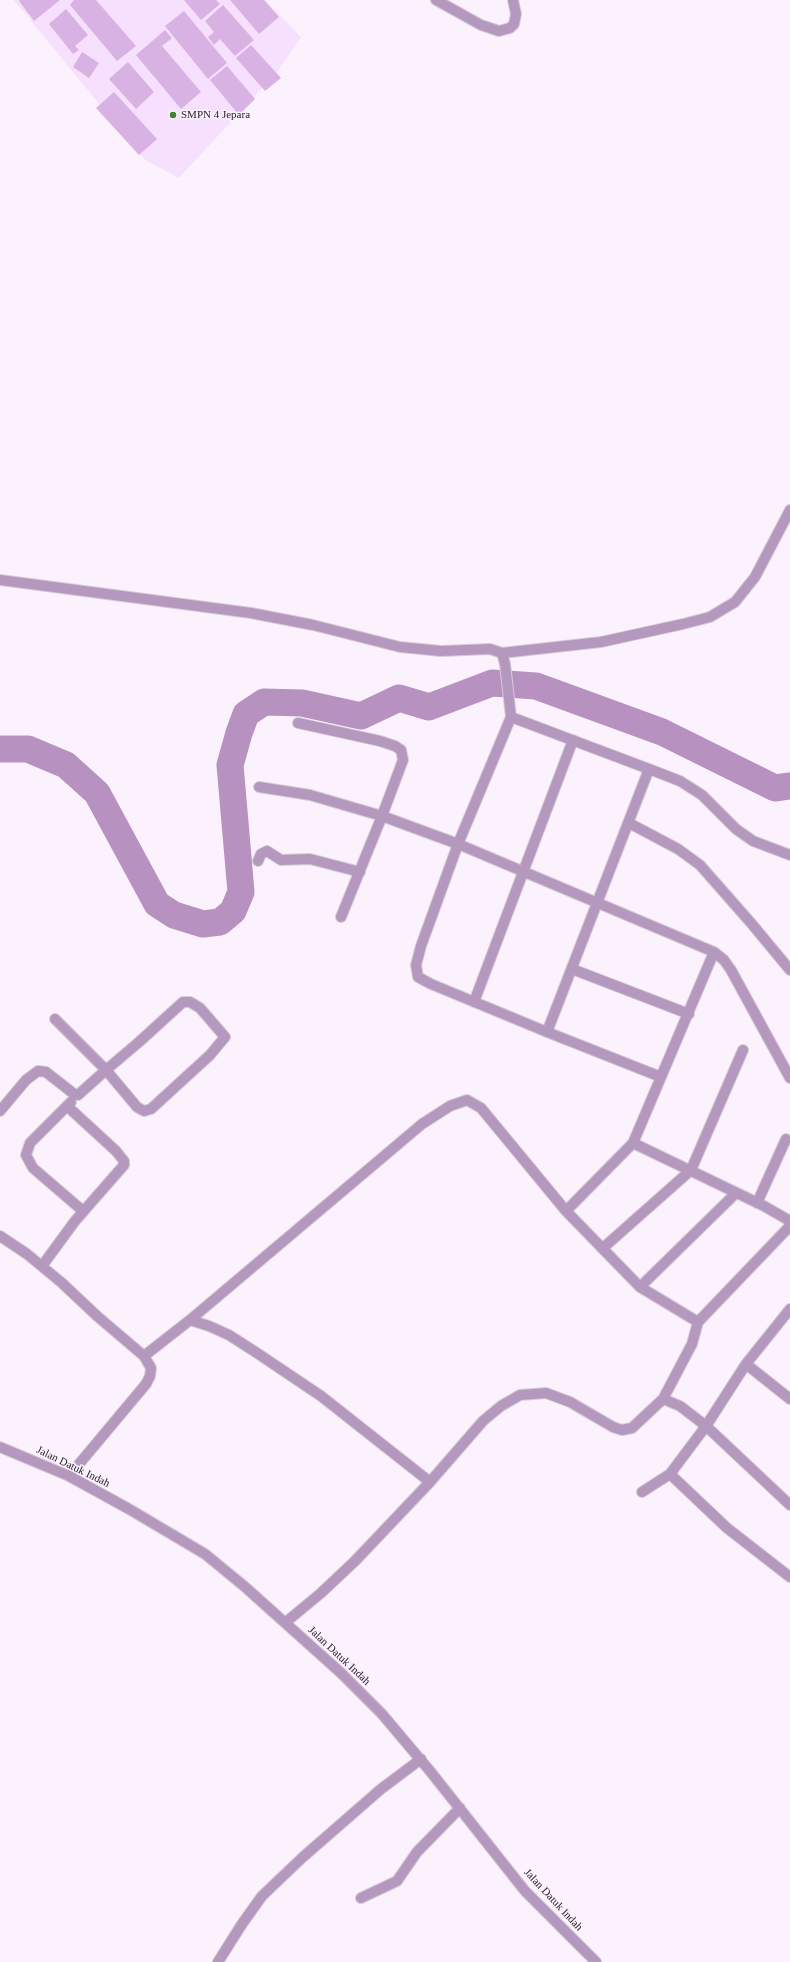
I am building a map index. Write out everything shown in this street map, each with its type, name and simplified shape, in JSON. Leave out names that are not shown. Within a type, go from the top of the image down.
[{"type":"street","points":[[436,0],[481,25],[499,31],[510,28],[514,24],[516,14],[513,0]]},
{"type":"street","points":[[0,580],[244,612],[313,625],[400,647],[441,651],[490,649],[502,653],[601,642],[683,624],[710,616],[735,602],[755,577],[790,510]]},
{"type":"street","points":[[502,653],[505,664],[511,717],[458,844],[416,965],[418,977],[431,984],[547,1032],[662,1077]]},
{"type":"street","points":[[511,717],[680,781],[702,795],[736,828],[753,841],[790,855]]},
{"type":"street","points":[[298,723],[385,742],[401,750],[403,760],[341,917]]},
{"type":"street","points":[[474,1002],[573,740]]},
{"type":"street","points":[[547,1032],[598,904],[649,769]]},
{"type":"street","points":[[259,787],[310,795],[382,816],[458,844],[598,904],[664,929],[714,952],[724,960],[731,970],[790,1078]]},
{"type":"street","points":[[629,823],[678,849],[700,865],[790,970]]},
{"type":"street","points":[[258,861],[262,854],[267,852],[281,860],[310,859],[360,872]]},
{"type":"street","points":[[566,1211],[633,1143],[714,952]]},
{"type":"street","points":[[572,969],[689,1014]]},
{"type":"street","points":[[55,1019],[106,1070],[137,1107],[144,1111],[151,1109],[220,1045],[225,1036],[200,1008],[190,1002],[182,1002],[106,1070],[78,1095],[30,1143],[26,1155],[33,1168],[83,1211]]},
{"type":"street","points":[[603,1248],[691,1170],[742,1050]]},
{"type":"street","points":[[0,1111],[26,1080],[38,1071],[46,1072],[74,1094],[78,1095]]},
{"type":"street","points":[[144,1356],[190,1320],[422,1124],[450,1106],[467,1100],[481,1108],[566,1211],[640,1287],[698,1322]]},
{"type":"street","points":[[42,1266],[83,1211],[122,1169],[124,1162],[116,1151],[67,1106]]},
{"type":"street","points":[[757,1203],[786,1139]]},
{"type":"street","points":[[633,1143],[691,1170],[790,1221]]},
{"type":"street","points":[[640,1287],[736,1193]]},
{"type":"street","points":[[286,1622],[321,1593],[355,1561],[430,1482],[483,1421],[501,1406],[520,1395],[546,1393],[570,1402],[613,1427],[622,1430],[632,1428],[663,1399],[692,1344],[698,1322],[790,1226]]},
{"type":"street","points":[[0,1236],[42,1266],[144,1356],[152,1368],[146,1384],[69,1476]]},
{"type":"street","points":[[642,1492],[670,1474],[706,1426],[746,1364],[790,1310]]},
{"type":"street","points":[[190,1320],[209,1326],[229,1335],[302,1383],[321,1396],[430,1482]]},
{"type":"street","points":[[746,1364],[790,1399]]},
{"type":"street","points":[[663,1399],[680,1406],[706,1426],[790,1505]]},
{"type":"street","name":"Jalan Datuk Indah","points":[[0,1447],[69,1476],[174,1534],[205,1554],[286,1622],[341,1672],[382,1714],[421,1759],[525,1890],[596,1962]]},
{"type":"street","points":[[670,1474],[727,1528],[790,1577]]},
{"type":"street","points":[[218,1962],[262,1896],[376,1794],[421,1759]]},
{"type":"street","points":[[361,1898],[397,1881],[417,1852],[460,1808]]},
{"type":"shaded area","name":"SMPN 4 Jepara","points":[[14,0],[265,0],[301,37],[278,71],[179,178],[145,160]]},
{"type":"building","points":[[60,0],[34,21],[19,1]]},
{"type":"building","points":[[74,0],[96,0],[136,46],[117,61],[70,5]]},
{"type":"building","points":[[184,0],[216,0],[220,4],[201,20]]},
{"type":"building","points":[[230,0],[264,0],[279,17],[259,34]]},
{"type":"building","points":[[223,5],[254,40],[235,56],[220,39],[214,45],[208,37],[214,32],[205,21]]},
{"type":"building","points":[[66,9],[88,35],[75,46],[79,50],[73,54],[49,24]]},
{"type":"building","points":[[184,11],[227,63],[208,79],[165,26]]},
{"type":"building","points":[[165,30],[172,38],[162,46],[201,92],[181,109],[136,55]]},
{"type":"building","points":[[251,45],[281,78],[265,91],[236,58]]},
{"type":"building","points":[[82,52],[99,63],[89,78],[73,67]]},
{"type":"building","points":[[128,62],[154,92],[136,109],[109,79]]},
{"type":"building","points":[[227,66],[255,99],[239,115],[210,80]]},
{"type":"building","points":[[114,92],[157,139],[139,155],[96,108]]},
{"type":"waterway","points":[[0,749],[28,749],[66,765],[97,793],[157,904],[174,915],[203,924],[220,922],[233,911],[241,892],[230,765],[246,714],[264,702],[302,703],[361,716],[399,698],[429,707],[492,683],[536,686],[662,732],[775,788],[790,786]]},
{"type":"place","name":"SMPN 4 Jepara","points":[[173,115]]}]
